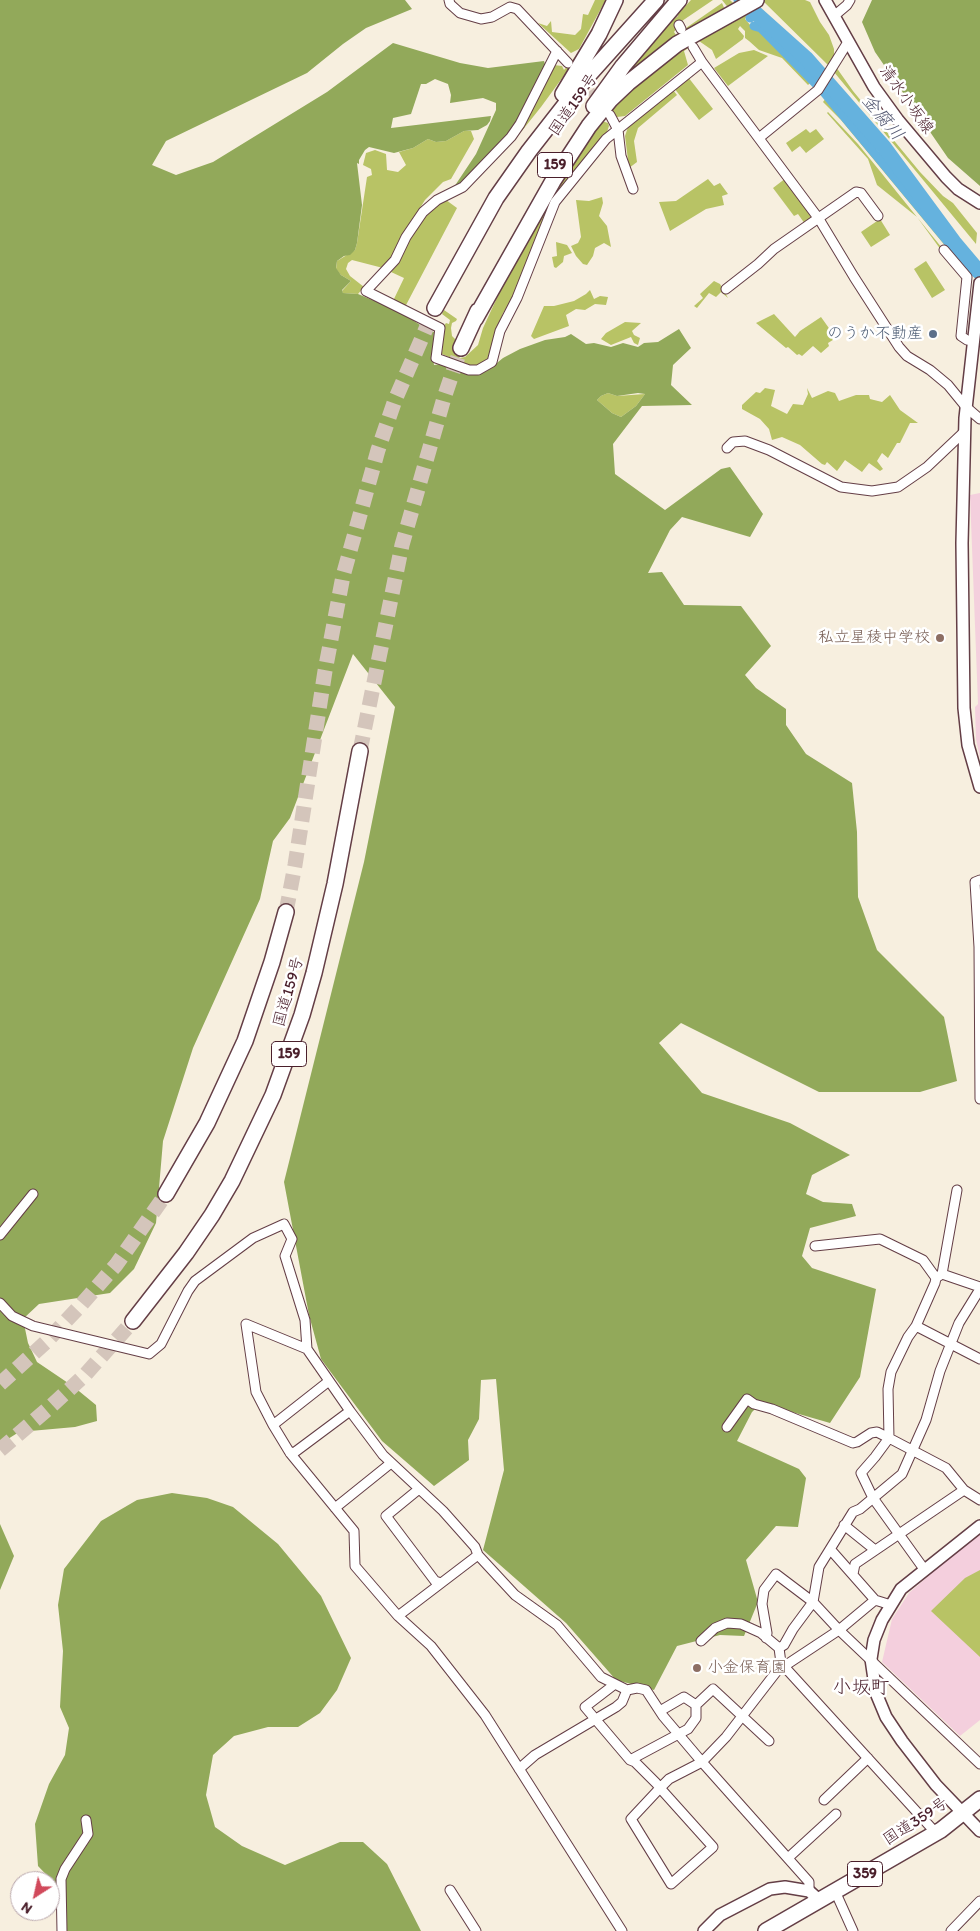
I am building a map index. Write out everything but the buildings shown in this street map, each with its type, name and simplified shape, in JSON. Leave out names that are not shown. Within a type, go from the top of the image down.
[{"type":"highway","name":"159","points":[[496,198],[600,34],[615,0]]},
{"type":"highway","name":"国道159号","points":[[435,308],[496,198],[552,119],[656,0]]},
{"type":"highway","name":"国道159号","points":[[461,348],[514,236],[575,133],[623,66],[679,0]]},
{"type":"highway","name":"159","points":[[475,319],[552,181],[589,126],[610,100],[646,67],[678,44],[756,0]]},
{"type":"highway","name":"国道159号","points":[[133,1321],[181,1260],[212,1215],[232,1181],[273,1095],[296,1032],[314,973],[334,884],[360,751]]},
{"type":"highway","name":"国道159号","points":[[166,1194],[206,1123],[245,1041],[272,962],[286,912]]},
{"type":"highway","name":"国道359号","points":[[766,1931],[814,1896],[835,1891],[936,1833],[980,1800]]},
{"type":"street","points":[[449,0],[450,4],[460,13],[481,19],[492,17],[510,8],[517,8],[568,63]]},
{"type":"street","name":"清水小坂線","points":[[825,0],[874,87],[926,155],[958,189],[980,203]]},
{"type":"street","points":[[834,16],[850,0]]},
{"type":"street","points":[[759,138],[818,90],[848,42]]},
{"type":"street","points":[[694,47],[702,62],[819,218],[898,347],[907,356],[930,370],[948,385],[966,407],[980,418]]},
{"type":"street","points":[[557,51],[520,124],[511,137],[463,187],[437,200],[423,212],[406,237],[395,260],[366,291],[440,328],[436,358],[474,371],[492,362],[500,331],[517,298],[555,202],[606,139],[702,62]]},
{"type":"street","points":[[610,115],[618,130],[621,156],[634,189]]},
{"type":"street","points":[[726,289],[774,249],[856,192],[861,193],[878,216]]},
{"type":"street","points":[[944,250],[967,277],[961,336],[967,340],[974,341]]},
{"type":"street","points":[[980,283],[964,432],[962,543],[964,708],[968,745],[977,770],[980,787]]},
{"type":"street","points":[[727,448],[733,442],[745,440],[769,450],[841,487],[872,491],[898,487],[927,466],[964,432]]},
{"type":"street","points":[[980,880],[975,882],[979,947],[980,1099]]},
{"type":"street","points":[[924,1569],[873,1498],[861,1472],[889,1438],[888,1389],[890,1372],[908,1337],[916,1326],[938,1276],[957,1190]]},
{"type":"street","points":[[0,1235],[33,1194]]},
{"type":"street","points":[[0,1303],[12,1316],[32,1326],[149,1354],[160,1344],[195,1281],[253,1238],[284,1224],[292,1239],[285,1256],[305,1320],[307,1349],[382,1455],[443,1511],[475,1547],[478,1555],[515,1596],[557,1624],[565,1632],[601,1677],[627,1690],[637,1688],[646,1690],[679,1735],[809,1882],[814,1896]]},
{"type":"street","points":[[779,1648],[784,1645],[813,1602],[819,1567],[844,1525],[854,1512],[902,1474],[926,1420],[940,1371],[952,1345],[959,1323],[980,1288],[938,1276],[923,1260],[880,1239],[815,1246]]},
{"type":"street","points":[[307,1349],[246,1324],[256,1392],[272,1425],[290,1453],[354,1531],[355,1566],[398,1616],[432,1646],[485,1715],[622,1931]]},
{"type":"street","points":[[916,1326],[980,1359]]},
{"type":"street","points":[[272,1425],[329,1381]]},
{"type":"street","points":[[727,1427],[746,1399],[754,1404],[772,1409],[853,1442],[858,1442],[871,1433],[876,1432],[946,1468],[964,1490],[980,1500]]},
{"type":"street","points":[[290,1453],[295,1452],[350,1411]]},
{"type":"street","points":[[335,1508],[391,1464]]},
{"type":"street","points":[[419,1489],[386,1516],[436,1581],[441,1583]]},
{"type":"street","points":[[853,1574],[855,1564],[964,1490]]},
{"type":"street","points":[[844,1525],[875,1550]]},
{"type":"street","points":[[980,1526],[901,1589],[890,1605],[874,1640],[871,1660],[876,1693],[886,1716],[902,1742],[936,1785],[980,1831]]},
{"type":"street","points":[[830,1549],[875,1600],[890,1605]]},
{"type":"street","points":[[398,1616],[478,1555]]},
{"type":"street","points":[[766,1638],[767,1633],[762,1604],[764,1590],[776,1574],[813,1602],[839,1630],[980,1764]]},
{"type":"street","points":[[615,1684],[585,1707],[630,1760],[635,1762],[660,1788],[713,1847],[672,1884],[631,1819],[660,1788],[668,1779],[702,1762],[726,1737],[777,1671],[839,1630],[875,1600]]},
{"type":"street","points":[[701,1640],[715,1628],[726,1623],[741,1624],[766,1638],[779,1648],[781,1662],[784,1666],[936,1833]]},
{"type":"street","points":[[630,1760],[688,1729],[696,1718],[696,1705],[713,1689],[769,1741]]},
{"type":"street","points":[[519,1768],[535,1755],[622,1702],[627,1690]]},
{"type":"street","points":[[660,1711],[684,1697],[696,1705]]},
{"type":"street","points":[[824,1800],[868,1758]]},
{"type":"street","points":[[788,1858],[836,1814]]},
{"type":"street","points":[[62,1931],[61,1879],[65,1869],[88,1834],[86,1820]]},
{"type":"street","points":[[704,1931],[720,1915],[770,1889],[785,1887],[814,1896]]},
{"type":"street","points":[[450,1890],[476,1931]]},
{"type":"street","points":[[835,1891],[853,1931]]},
{"type":"street","points":[[951,1931],[980,1901]]},
{"type":"shaded area","points":[[980,493],[980,758],[976,739],[975,707],[978,704],[970,495]]},
{"type":"shaded area","points":[[980,1533],[980,1720],[960,1736],[882,1662],[892,1619],[909,1593]]},
{"type":"green space","points":[[0,0],[405,0],[412,9],[366,28],[307,73],[166,141],[152,165],[176,175],[213,162],[327,92],[393,43],[460,63],[488,68],[544,61],[546,67],[516,124],[464,181],[454,187],[476,154],[496,110],[496,103],[483,98],[450,103],[451,95],[448,84],[435,79],[426,84],[421,84],[411,114],[393,118],[391,128],[491,116],[490,121],[478,130],[464,131],[446,141],[436,142],[428,139],[413,148],[394,153],[369,147],[365,150],[359,160],[359,164],[357,163],[362,205],[357,243],[355,250],[350,255],[344,256],[337,261],[336,268],[341,275],[351,281],[342,290],[343,293],[358,294],[401,312],[426,329],[434,332],[434,365],[441,364],[471,373],[487,371],[503,358],[520,349],[545,340],[565,337],[571,334],[586,344],[594,343],[611,347],[623,343],[638,347],[644,343],[658,342],[679,329],[691,348],[673,365],[671,385],[692,405],[642,406],[613,444],[615,474],[665,510],[721,469],[730,467],[763,514],[750,537],[682,517],[670,530],[648,573],[662,572],[684,605],[741,606],[771,646],[745,675],[756,688],[786,709],[786,725],[806,754],[852,783],[857,832],[858,897],[877,950],[944,1017],[957,1081],[920,1092],[819,1092],[681,1023],[659,1043],[702,1093],[790,1123],[850,1155],[812,1175],[806,1194],[823,1202],[852,1204],[856,1216],[810,1228],[802,1256],[812,1268],[876,1289],[860,1377],[830,1423],[761,1403],[752,1412],[737,1441],[799,1469],[806,1478],[798,1527],[776,1526],[746,1560],[758,1602],[744,1636],[720,1635],[677,1646],[654,1690],[616,1680],[566,1623],[483,1550],[504,1470],[496,1379],[481,1380],[479,1419],[468,1440],[469,1460],[434,1486],[382,1441],[321,1359],[309,1315],[284,1182],[364,862],[395,707],[353,654],[290,818],[273,841],[260,899],[193,1048],[163,1141],[156,1223],[134,1269],[110,1293],[39,1304],[23,1319],[28,1343],[37,1362],[74,1387],[96,1405],[97,1421],[75,1427],[19,1432],[0,1444]],"holes":[[[608,393],[617,396],[638,393],[645,394],[636,406],[621,417],[612,413],[597,400]]]},
{"type":"green space","points":[[595,0],[607,0],[579,49],[571,53],[538,23],[547,26],[551,21],[552,32],[575,35],[581,29],[583,14],[588,15]]},
{"type":"green space","points":[[691,0],[713,0],[682,21],[674,32],[676,35],[722,3],[725,10],[629,74],[666,27]]},
{"type":"green space","points":[[722,0],[730,0],[747,16],[745,19],[751,26],[759,30],[793,61],[811,82],[808,85],[782,58],[759,50],[745,38],[745,31],[740,26],[738,29],[744,36],[743,39],[716,59],[712,50],[699,41],[684,51],[688,65],[625,116],[617,117],[612,110],[603,118],[602,121],[608,123],[609,126],[607,132],[551,199],[513,299],[503,313],[489,361],[473,367],[442,354],[443,327],[446,323],[449,324],[450,320],[442,314],[444,310],[457,319],[452,323],[451,328],[452,336],[456,340],[454,348],[460,358],[465,357],[478,345],[483,328],[515,259],[539,214],[601,116],[646,71],[734,15]]},
{"type":"green space","points":[[762,0],[805,0],[810,2],[829,35],[834,49],[834,58],[829,66]]},
{"type":"green space","points":[[872,0],[980,0],[980,186],[948,158],[875,52],[862,22]]},
{"type":"green space","points":[[754,50],[768,56],[728,86],[714,68],[739,53]]},
{"type":"green space","points":[[575,57],[576,59],[521,132],[554,65],[562,66],[564,70]]},
{"type":"green space","points":[[836,67],[853,91],[920,172],[943,196],[953,203],[977,233],[976,244],[834,72]]},
{"type":"green space","points":[[688,77],[713,109],[699,120],[674,88]]},
{"type":"green space","points":[[673,90],[677,95],[638,128],[634,141],[637,162],[629,168],[625,136],[628,127],[634,120]]},
{"type":"green space","points":[[826,98],[972,272],[971,277],[841,120],[823,102]]},
{"type":"green space","points":[[828,112],[858,144],[917,217],[877,185],[868,159]]},
{"type":"green space","points":[[806,129],[810,133],[816,129],[824,139],[806,153],[800,146],[792,152],[786,143]]},
{"type":"green space","points":[[464,131],[471,131],[474,139],[451,179],[443,182],[425,200],[401,238],[396,250],[383,268],[352,260],[348,263],[346,269],[350,276],[364,287],[358,294],[343,293],[342,291],[351,281],[341,275],[336,269],[337,261],[355,250],[357,243],[367,177],[372,175],[371,169],[363,165],[366,153],[375,150],[386,154],[387,170],[398,172],[406,165],[399,152],[413,148],[428,139],[436,142],[446,141]]},
{"type":"green space","points":[[786,178],[813,216],[805,224],[798,214],[794,216],[773,188]]},
{"type":"green space","points":[[708,179],[714,186],[720,183],[728,194],[722,196],[724,205],[706,209],[670,231],[659,202],[676,201]]},
{"type":"green space","points":[[602,197],[603,203],[599,216],[607,226],[611,247],[604,243],[595,248],[593,256],[587,265],[583,264],[571,246],[578,243],[581,237],[576,200],[589,201]]},
{"type":"green space","points":[[446,200],[457,208],[405,307],[393,301],[404,278],[391,272],[397,265],[412,233],[432,207]]},
{"type":"green space","points":[[917,217],[942,248],[941,250]]},
{"type":"green space","points":[[880,219],[890,235],[871,247],[861,232]]},
{"type":"green space","points":[[556,242],[567,245],[572,253],[564,256],[563,262],[556,268],[554,267],[552,257],[557,256]]},
{"type":"green space","points":[[926,261],[945,290],[932,298],[914,269]]},
{"type":"green space","points":[[714,281],[720,284],[728,298],[721,292],[716,297],[709,293],[697,308],[694,306],[703,298],[700,294]]},
{"type":"green space","points":[[590,290],[594,299],[600,296],[608,297],[606,305],[595,304],[585,310],[576,309],[566,315],[569,326],[534,339],[531,336],[544,306],[554,306],[574,301]]},
{"type":"green space","points":[[774,314],[795,337],[800,331],[821,317],[836,338],[828,343],[829,346],[821,353],[813,346],[802,356],[797,355],[756,323]]},
{"type":"green space","points":[[625,322],[641,323],[632,331],[634,335],[640,338],[638,345],[634,343],[631,337],[611,345],[601,339],[606,333]]},
{"type":"green space","points":[[765,388],[775,390],[771,406],[787,414],[793,404],[803,405],[808,394],[807,388],[812,398],[828,391],[835,393],[839,401],[856,395],[869,395],[870,399],[882,402],[890,395],[900,410],[918,423],[910,423],[900,443],[897,443],[888,458],[882,453],[877,461],[883,469],[880,471],[869,463],[862,472],[845,460],[837,471],[827,462],[825,465],[822,464],[800,445],[782,437],[772,440],[769,429],[760,419],[742,409],[742,405],[756,392],[760,393]]},
{"type":"green space","points":[[608,393],[617,396],[645,394],[636,406],[621,417],[612,413],[597,400]]},
{"type":"green space","points":[[172,1493],[207,1498],[233,1507],[278,1544],[321,1596],[351,1658],[337,1690],[320,1713],[298,1727],[268,1727],[234,1736],[213,1755],[206,1795],[215,1827],[242,1846],[285,1865],[340,1842],[363,1842],[387,1864],[421,1931],[67,1931],[60,1889],[60,1871],[43,1871],[38,1866],[35,1824],[49,1784],[65,1755],[69,1728],[60,1707],[63,1651],[58,1605],[64,1569],[101,1521],[137,1500]]},
{"type":"green space","points":[[0,1524],[14,1556],[0,1590]]},
{"type":"green space","points":[[980,1570],[980,1657],[931,1611],[965,1578]]},
{"type":"waterway","name":"金腐川","points":[[741,0],[806,58],[884,147],[954,242],[980,273]]},
{"type":"waterway","name":"金腐川","points":[[750,18],[755,12]]},
{"type":"waterway","points":[[754,26],[761,28],[822,90],[972,271],[980,275]]},
{"type":"tunnel","points":[[662,0],[679,25]]},
{"type":"tunnel","points":[[582,80],[600,103]]},
{"type":"tunnel","points":[[286,912],[325,671],[343,576],[378,450],[395,400],[435,308]]},
{"type":"tunnel","points":[[360,751],[402,545],[444,398],[461,348]]},
{"type":"tunnel","points":[[0,1384],[46,1342],[116,1265],[166,1194]]},
{"type":"tunnel","points":[[0,1450],[85,1375],[133,1321]]},
{"type":"place","name":"のうか不動産","points":[[933,334]]},
{"type":"place","name":"私立星稜中学校","points":[[940,638]]},
{"type":"place","name":"小金保育園","points":[[697,1668]]},
{"type":"district","name":"小坂町","points":[[861,1688]]}]
